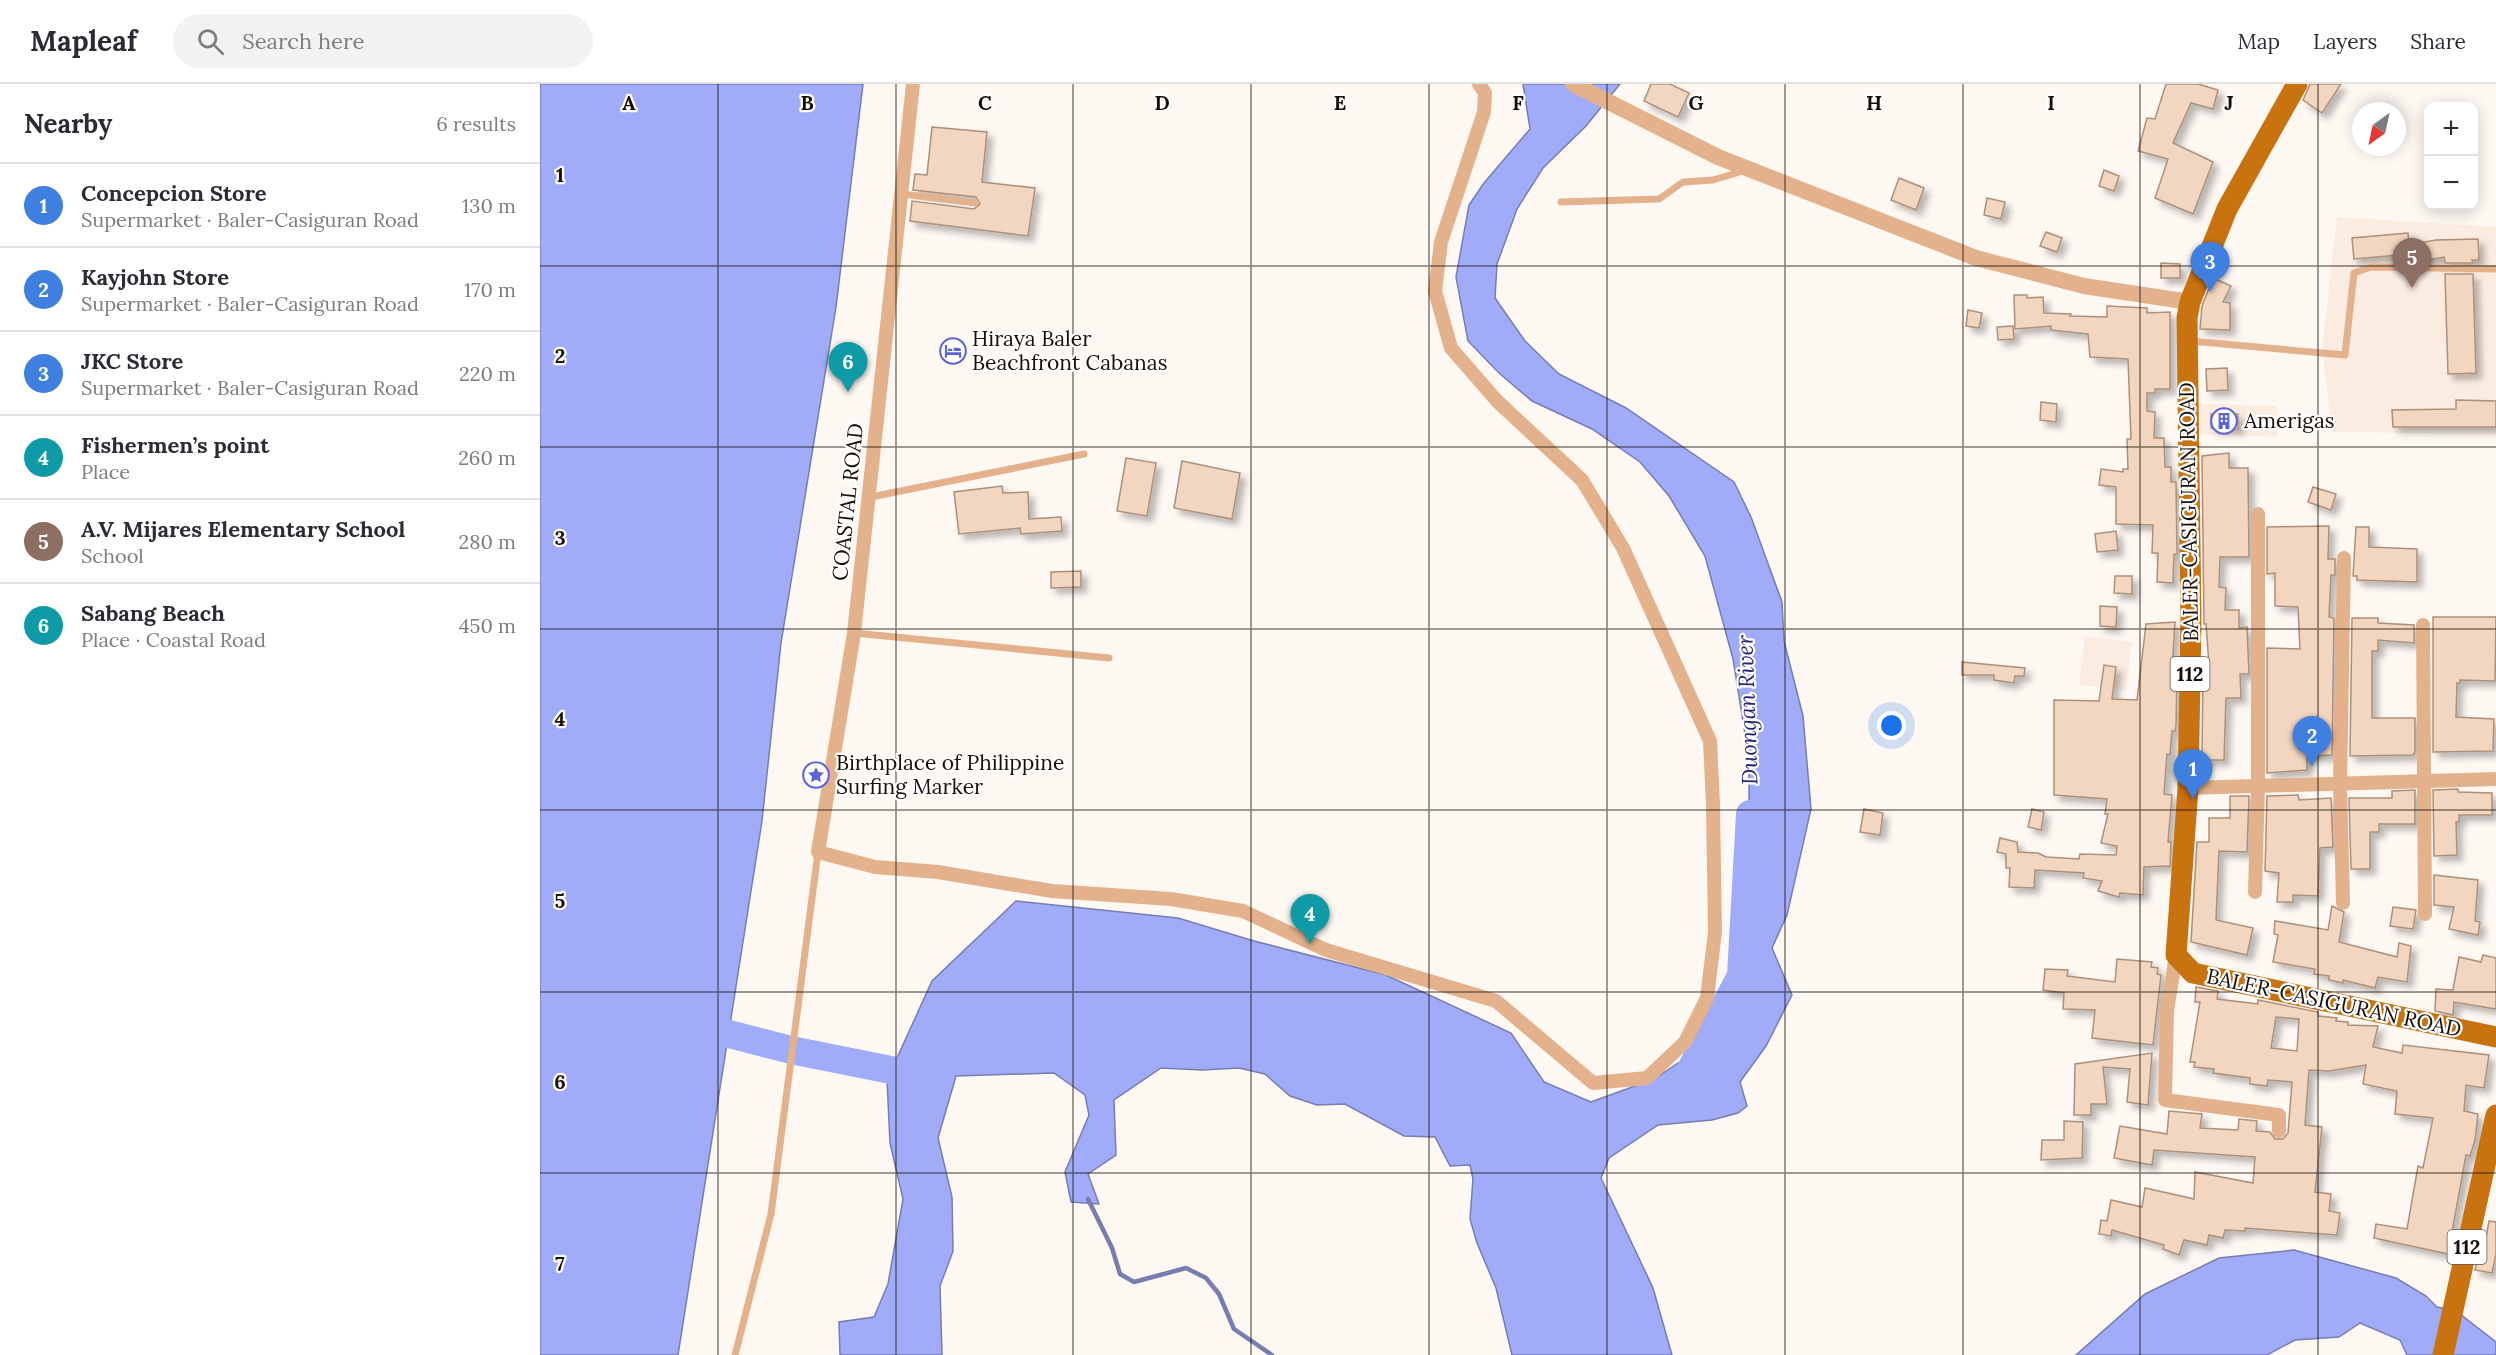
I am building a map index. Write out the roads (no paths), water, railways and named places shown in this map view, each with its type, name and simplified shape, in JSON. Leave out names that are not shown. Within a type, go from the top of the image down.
[{"type":"main road","name":"BALER-CASIGURAN ROAD","points":[[2297,84],[2227,209],[2190,302],[2188,341],[2191,622],[2188,788],[2176,954],[2193,974],[2496,1037]]},
{"type":"main road","name":"112","points":[[2443,1355],[2496,1114]]},
{"type":"street","name":"COASTAL ROAD","points":[[818,852],[854,633],[871,497],[914,84]]},
{"type":"street","points":[[818,852],[875,867],[938,872],[1052,891],[1171,899],[1243,911],[1326,950],[1496,1001],[1593,1083],[1647,1078],[1685,1042],[1707,998],[1715,932],[1710,741],[1623,548],[1582,480],[1497,401],[1451,348],[1435,291],[1441,242],[1484,112],[1485,93],[1479,84]]},
{"type":"street","points":[[1574,84],[1613,106],[1718,157],[1976,258],[2084,286],[2190,302]]},
{"type":"street","points":[[2255,892],[2258,786],[2258,514]]},
{"type":"street","points":[[2343,903],[2340,785],[2344,558]]},
{"type":"street","points":[[2423,625],[2425,914]]},
{"type":"street","points":[[2188,788],[2496,779]]},
{"type":"street","points":[[2176,954],[2167,1011],[2165,1100],[2279,1116],[2278,1131]]},
{"type":"lane","points":[[1561,202],[1659,199],[1683,182],[1713,180],[1749,169]]},
{"type":"lane","points":[[902,194],[975,203]]},
{"type":"lane","points":[[2188,341],[2345,355],[2354,273],[2371,267],[2496,269]]},
{"type":"lane","points":[[871,497],[1084,454]]},
{"type":"lane","points":[[854,633],[1109,658]]},
{"type":"lane","points":[[735,1355],[771,1214],[818,852]]},
{"type":"water","points":[[540,84],[863,84],[836,307],[781,643],[762,821],[678,1355],[540,1355]]},
{"type":"water","points":[[1523,84],[1620,84],[1586,126],[1543,168],[1517,209],[1497,264],[1495,298],[1525,341],[1559,374],[1626,408],[1734,482],[1751,517],[1782,602],[1784,641],[1803,716],[1811,809],[1787,915],[1772,948],[1792,995],[1766,1046],[1740,1082],[1747,1106],[1738,1113],[1712,1120],[1658,1125],[1609,1158],[1601,1178],[1653,1288],[1672,1355],[1512,1355],[1496,1288],[1477,1243],[1470,1219],[1473,1179],[1470,1165],[1450,1166],[1435,1137],[1404,1136],[1345,1104],[1317,1105],[1290,1096],[1265,1074],[1239,1068],[1202,1070],[1161,1068],[1114,1100],[1116,1155],[1088,1174],[1099,1204],[1071,1202],[1065,1172],[1089,1115],[1085,1095],[1054,1073],[956,1076],[938,1138],[952,1197],[953,1251],[940,1286],[942,1355],[840,1355],[839,1322],[874,1317],[888,1284],[903,1199],[890,1143],[887,1080],[932,981],[1016,901],[1178,918],[1254,941],[1386,975],[1511,1033],[1544,1082],[1591,1102],[1654,1079],[1699,1049],[1719,1027],[1739,984],[1749,917],[1749,759],[1733,659],[1705,556],[1669,496],[1640,462],[1592,429],[1532,401],[1499,373],[1468,341],[1456,277],[1469,205],[1484,183],[1530,129]]},
{"type":"water","points":[[2294,1250],[2396,1278],[2426,1296],[2437,1307],[2456,1311],[2496,1342],[2496,1355],[2407,1355],[2400,1340],[2360,1323],[2339,1337],[2295,1340],[2267,1355],[2076,1355],[2145,1294],[2219,1258]]},
{"type":"waterway","name":"Duongan River","points":[[1691,1069],[1741,976],[1750,814]]},
{"type":"waterway","points":[[729,1034],[791,1050],[911,1074]]},
{"type":"waterway","points":[[1088,1199],[1112,1248],[1120,1274],[1134,1282],[1186,1268],[1206,1278],[1219,1294],[1234,1329],[1272,1355]]},
{"type":"place","name":"A.V. Mijares Elementary School","points":[[2412,288]]},
{"type":"place","name":"JKC Store","points":[[2210,292]]},
{"type":"place","name":"Hiraya Baler Beachfront Cabanas","points":[[953,351]]},
{"type":"place","name":"Sabang Beach","points":[[848,392]]},
{"type":"place","name":"Amerigas","points":[[2224,421]]},
{"type":"place","name":"Kayjohn Store","points":[[2312,766]]},
{"type":"place","name":"Birthplace of Philippine Surfing Marker","points":[[816,775]]},
{"type":"place","name":"Concepcion Store","points":[[2193,799]]},
{"type":"place","name":"Fishermen’s point","points":[[1310,944]]}]
